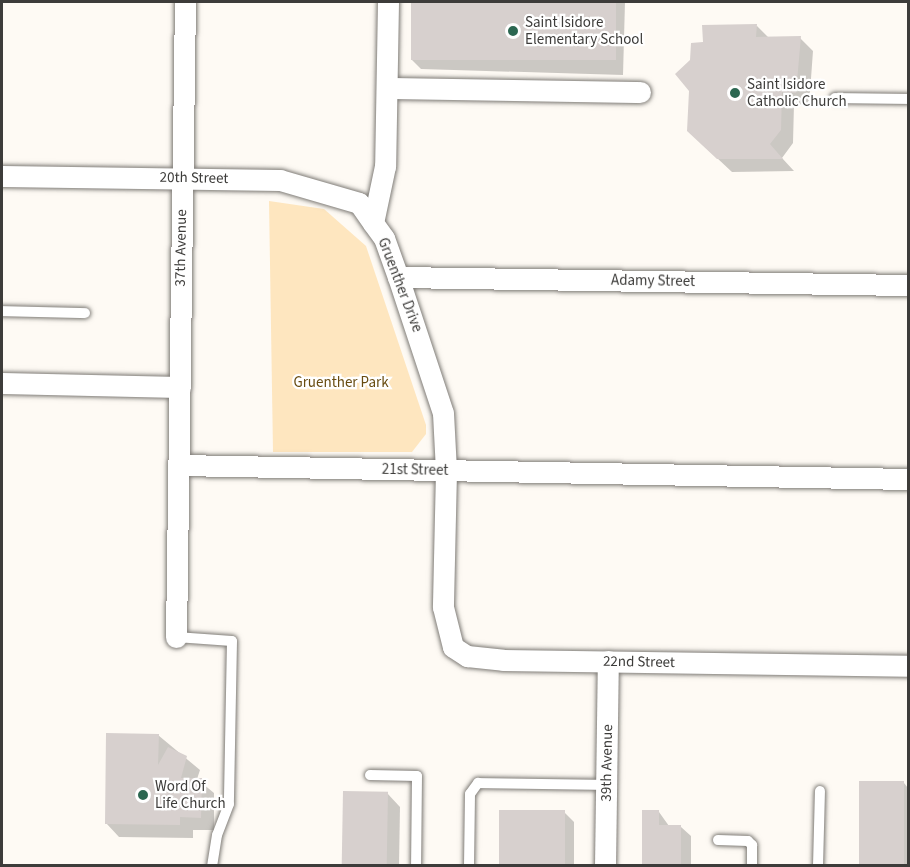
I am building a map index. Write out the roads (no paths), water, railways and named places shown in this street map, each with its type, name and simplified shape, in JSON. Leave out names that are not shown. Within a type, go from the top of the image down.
[{"type":"street","name":"37th Avenue","points":[[180,387],[185,2]]},
{"type":"street","name":"Gruenther Drive","points":[[388,2],[385,166],[373,223],[384,238],[443,413],[446,471],[444,569]]},
{"type":"street","points":[[387,88],[640,92]]},
{"type":"street","name":"20th Street","points":[[2,176],[280,180],[359,203],[373,223]]},
{"type":"street","name":"Adamy Street","points":[[398,277],[909,285]]},
{"type":"street","points":[[2,383],[180,387],[176,637]]},
{"type":"street","name":"21st Street","points":[[179,465],[909,479]]},
{"type":"street","name":"22nd Street","points":[[444,569],[443,607],[448,634],[453,647],[467,656],[608,661],[909,666]]},
{"type":"street","name":"39th Avenue","points":[[605,866],[608,661]]},
{"type":"lane","points":[[835,98],[909,99]]},
{"type":"lane","points":[[2,311],[85,314]]},
{"type":"lane","points":[[176,637],[232,641],[229,804],[217,835],[212,866]]},
{"type":"lane","points":[[370,775],[417,776],[416,866]]},
{"type":"lane","points":[[469,866],[470,794],[478,783],[606,785]]},
{"type":"lane","points":[[818,866],[820,791]]},
{"type":"lane","points":[[718,840],[748,841],[752,845],[752,866]]},
{"type":"place","name":"Saint Isidore Elementary School","points":[[513,31]]},
{"type":"place","name":"Saint Isidore Catholic Church","points":[[735,93]]},
{"type":"place","name":"Word Of Life Church","points":[[143,795]]},
{"type":"park label","name":"Gruenther Park","points":[[341,383]]}]
